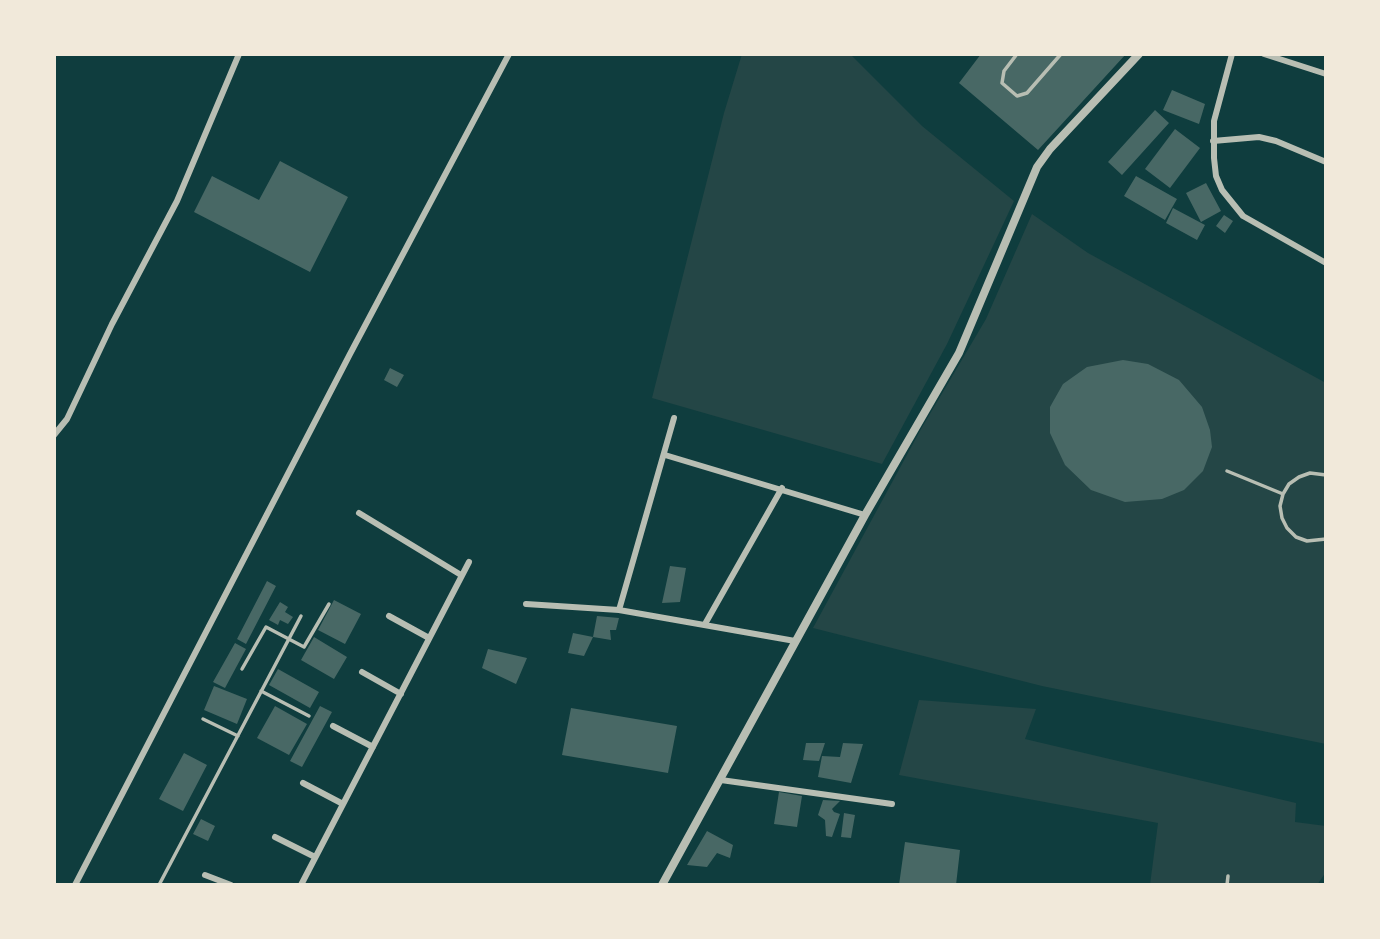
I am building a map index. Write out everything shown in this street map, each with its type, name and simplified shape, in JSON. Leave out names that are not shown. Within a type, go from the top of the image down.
[{"type":"street","points":[[54,435],[67,419],[112,324],[177,201],[239,54]]},
{"type":"street","points":[[75,885],[356,342],[509,54]]},
{"type":"street","points":[[662,885],[865,515],[959,353],[1037,167],[1050,149],[1139,54]]},
{"type":"street","points":[[1232,54],[1219,99],[1213,141],[1216,176],[1231,204],[1256,226],[1326,263]]},
{"type":"street","points":[[1264,54],[1326,74]]},
{"type":"street","points":[[1213,141],[1259,137],[1276,141],[1326,162]]},
{"type":"street","points":[[619,610],[674,418]]},
{"type":"street","points":[[665,455],[865,515]]},
{"type":"street","points":[[705,624],[782,488]]},
{"type":"street","points":[[359,513],[461,575]]},
{"type":"street","points":[[301,885],[469,562]]},
{"type":"street","points":[[526,604],[619,610],[795,641]]},
{"type":"street","points":[[389,616],[429,638]]},
{"type":"street","points":[[362,672],[401,694]]},
{"type":"street","points":[[334,726],[373,747]]},
{"type":"street","points":[[721,780],[892,804]]},
{"type":"street","points":[[303,783],[343,804]]},
{"type":"street","points":[[275,837],[316,857]]},
{"type":"street","points":[[205,875],[231,885]]},
{"type":"lane","points":[[1017,54],[1004,71],[1002,83],[1017,96],[1027,93],[1061,54]]},
{"type":"lane","points":[[1227,471],[1283,494]]},
{"type":"lane","points":[[1326,475],[1310,473],[1299,477],[1283,494],[1280,506],[1287,528],[1296,537],[1307,541],[1326,540]]},
{"type":"lane","points":[[242,669],[266,627],[304,647],[329,604]]},
{"type":"lane","points":[[159,885],[301,616]]},
{"type":"lane","points":[[261,691],[309,716]]},
{"type":"lane","points":[[203,719],[237,736]]},
{"type":"lane","points":[[1227,885],[1228,876]]},
{"type":"shaded area","points":[[742,54],[850,54],[922,126],[1014,201],[947,344],[882,464],[652,398],[724,113]]},
{"type":"shaded area","points":[[1032,214],[1088,253],[1326,383],[1326,744],[1042,686],[813,628],[921,429],[986,319]]},
{"type":"shaded area","points":[[919,700],[1036,709],[1025,739],[1296,803],[1295,822],[1326,826],[1326,872],[1317,885],[1150,885],[1158,823],[899,775]]},
{"type":"building","points":[[981,54],[1126,54],[1038,150],[959,83]]},
{"type":"building","points":[[1172,90],[1205,104],[1199,124],[1163,110]]},
{"type":"building","points":[[1155,110],[1169,123],[1122,175],[1108,162]]},
{"type":"building","points":[[1175,129],[1200,148],[1170,188],[1145,169]]},
{"type":"building","points":[[280,161],[348,197],[310,272],[194,212],[212,176],[259,200]]},
{"type":"building","points":[[1136,176],[1177,199],[1165,220],[1124,196]]},
{"type":"building","points":[[1206,183],[1221,211],[1201,222],[1186,193]]},
{"type":"building","points":[[1173,208],[1205,225],[1197,240],[1166,223]]},
{"type":"building","points":[[1224,215],[1233,221],[1225,233],[1216,226]]},
{"type":"building","points":[[1123,360],[1148,364],[1179,380],[1202,407],[1210,430],[1212,447],[1203,471],[1184,490],[1162,499],[1125,502],[1091,490],[1065,465],[1050,433],[1050,407],[1063,384],[1087,367]]},
{"type":"building","points":[[390,368],[404,375],[397,387],[384,380]]},
{"type":"building","points":[[670,566],[686,568],[680,602],[662,603]]},
{"type":"building","points":[[267,581],[276,586],[246,644],[237,639]]},
{"type":"building","points":[[334,600],[361,614],[345,644],[318,630]]},
{"type":"building","points":[[280,602],[288,607],[285,612],[293,617],[288,624],[280,620],[278,625],[269,620]]},
{"type":"building","points":[[597,616],[619,618],[616,630],[610,630],[611,640],[593,637]]},
{"type":"building","points":[[573,633],[593,637],[584,656],[568,653]]},
{"type":"building","points":[[314,637],[347,657],[334,679],[301,660]]},
{"type":"building","points":[[235,643],[246,649],[225,688],[213,682]]},
{"type":"building","points":[[488,649],[527,658],[516,684],[482,668]]},
{"type":"building","points":[[278,669],[319,692],[310,708],[269,685]]},
{"type":"building","points":[[214,686],[247,699],[237,724],[204,710]]},
{"type":"building","points":[[275,706],[307,724],[289,755],[257,738]]},
{"type":"building","points":[[320,706],[332,712],[302,767],[290,761]]},
{"type":"building","points":[[571,708],[677,726],[668,773],[562,755]]},
{"type":"building","points":[[806,743],[825,743],[819,761],[803,760]]},
{"type":"building","points":[[843,743],[863,744],[851,783],[818,777],[822,756],[840,757]]},
{"type":"building","points":[[184,753],[207,765],[183,811],[159,799]]},
{"type":"building","points":[[779,792],[802,796],[797,827],[774,824]]},
{"type":"building","points":[[823,800],[840,801],[832,809],[840,814],[832,837],[826,836],[825,820],[818,815]]},
{"type":"building","points":[[844,813],[855,815],[851,838],[841,837]]},
{"type":"building","points":[[201,819],[215,826],[208,841],[193,834]]},
{"type":"building","points":[[707,831],[733,845],[730,858],[717,853],[707,867],[687,865]]},
{"type":"building","points":[[905,842],[960,850],[956,885],[899,885]]}]
